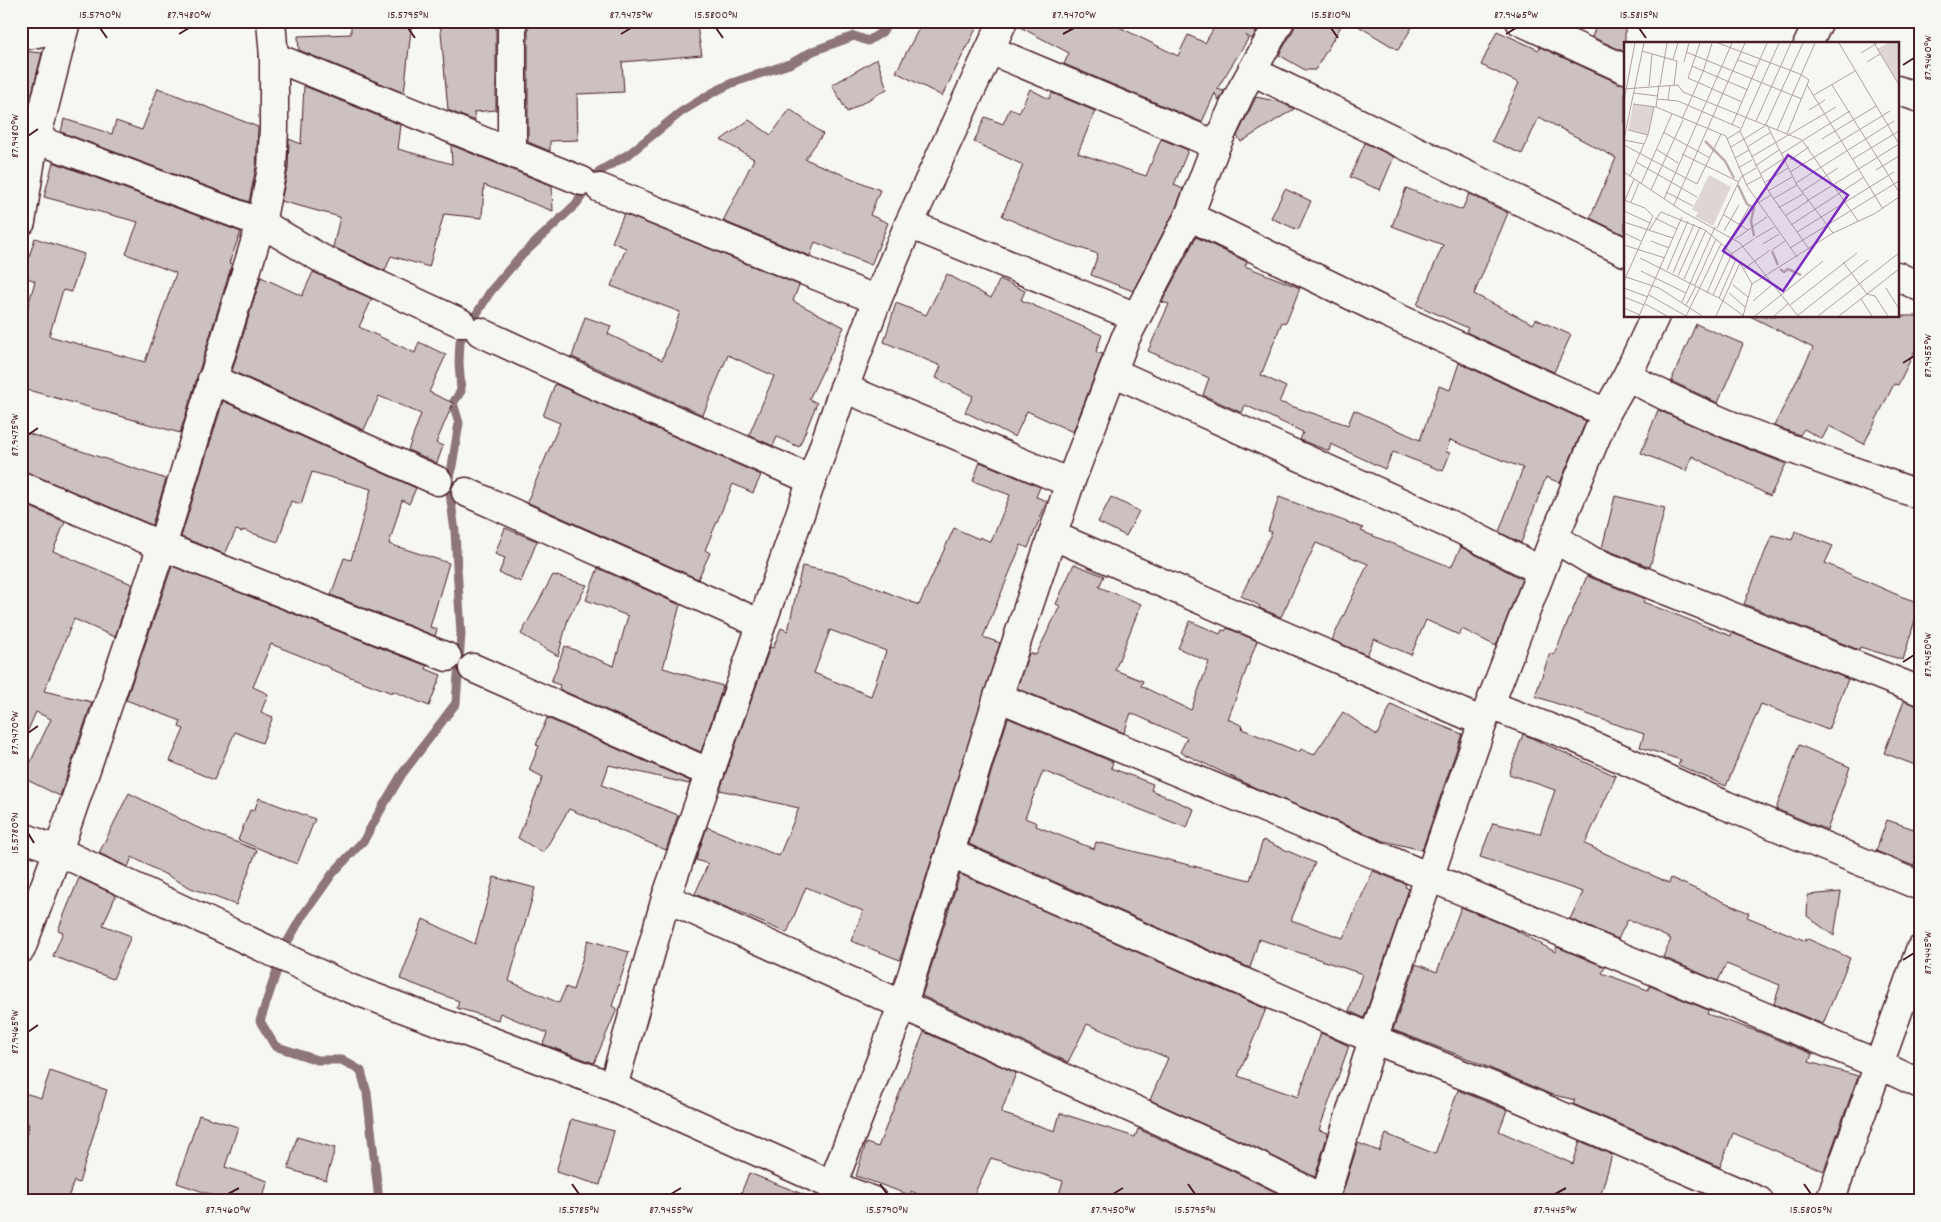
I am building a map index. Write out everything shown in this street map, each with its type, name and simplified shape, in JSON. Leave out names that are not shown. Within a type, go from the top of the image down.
[{"type":"street","points":[[21,949],[58,851],[162,546],[260,223],[272,169],[274,57],[271,21]]},
{"type":"street","points":[[512,21],[512,152]]},
{"type":"street","points":[[612,1087],[666,898],[844,388],[877,300],[909,224],[1003,21]]},
{"type":"street","points":[[832,1185],[903,1004],[998,697],[1054,536],[1070,483],[1136,317],[1189,216],[1216,145],[1252,71],[1280,21]]},
{"type":"street","points":[[1520,21],[1624,69]]},
{"type":"street","points":[[1809,42],[1819,21]]},
{"type":"street","points":[[21,36],[65,25],[29,153],[21,222]]},
{"type":"street","points":[[990,50],[1216,145]]},
{"type":"street","points":[[274,57],[877,300]]},
{"type":"street","points":[[1252,71],[1624,252]]},
{"type":"street","points":[[1898,90],[1920,98]]},
{"type":"street","points":[[29,153],[260,223],[322,259],[470,328],[812,480]]},
{"type":"street","points":[[1189,216],[1387,313],[1606,413]]},
{"type":"street","points":[[909,224],[1136,317]]},
{"type":"street","points":[[1898,276],[1920,287]]},
{"type":"street","points":[[666,898],[1248,1161],[1326,1200],[1373,1039],[1487,714],[1554,538],[1606,413],[1627,376],[1654,318]]},
{"type":"street","points":[[1113,372],[1464,532],[1541,571]]},
{"type":"street","points":[[1627,376],[1659,394],[1710,417],[1920,495]]},
{"type":"street","points":[[212,379],[438,481]]},
{"type":"street","points":[[844,388],[1070,483]]},
{"type":"street","points":[[21,486],[162,546],[447,656]]},
{"type":"street","points":[[466,492],[761,624]]},
{"type":"street","points":[[1054,536],[1487,714],[1573,737],[1725,805],[1920,886]]},
{"type":"street","points":[[1554,538],[1592,561],[1920,691]]},
{"type":"street","points":[[473,668],[710,773]]},
{"type":"street","points":[[998,697],[1880,1065],[1920,1084]]},
{"type":"street","points":[[21,836],[58,851],[349,988],[612,1087],[832,1185],[873,1201]]},
{"type":"street","points":[[950,853],[1373,1039],[1501,1090],[1759,1201]]},
{"type":"street","points":[[1830,1201],[1920,950]]},
{"type":"building","points":[[351,21],[412,21],[404,93],[299,50],[298,36],[351,34]]},
{"type":"building","points":[[440,21],[496,21],[496,110],[474,112],[475,121],[448,110]]},
{"type":"building","points":[[528,21],[696,21],[702,55],[622,62],[624,92],[577,94],[578,140],[550,141],[550,151],[528,142]]},
{"type":"building","points":[[923,21],[980,21],[942,96],[896,72]]},
{"type":"building","points":[[1018,21],[1107,21],[1178,56],[1188,35],[1205,43],[1218,21],[1262,21],[1252,39],[1245,35],[1248,39],[1217,89],[1224,91],[1219,101],[1215,93],[1202,122],[1064,64],[1069,53],[1018,26]]},
{"type":"building","points":[[1296,21],[1344,21],[1315,70],[1305,70],[1279,55],[1294,29]]},
{"type":"building","points":[[1350,21],[1416,21],[1398,50]]},
{"type":"building","points":[[1598,21],[1608,21],[1625,29],[1624,52],[1592,37]]},
{"type":"building","points":[[1497,31],[1539,50],[1540,47],[1618,83],[1624,84],[1624,235],[1590,218],[1616,158],[1539,117],[1522,154],[1492,141],[1519,83],[1481,65]]},
{"type":"building","points":[[21,51],[42,53],[32,93],[21,92]]},
{"type":"building","points":[[877,59],[887,89],[847,112],[832,85]]},
{"type":"building","points":[[304,86],[401,125],[398,149],[452,164],[451,145],[552,186],[553,211],[484,185],[482,218],[444,214],[429,267],[391,256],[385,271],[333,247],[340,217],[281,201],[288,170],[289,139],[301,144]]},
{"type":"building","points":[[158,88],[258,127],[256,167],[249,202],[61,132],[64,119],[112,134],[116,121],[142,130]]},
{"type":"building","points":[[1030,89],[1049,99],[1052,93],[1095,111],[1078,153],[1146,176],[1161,139],[1188,150],[1174,185],[1183,189],[1175,210],[1133,291],[1091,275],[1098,254],[1056,240],[1002,216],[1023,165],[974,142],[985,117],[1003,124],[1010,108],[1019,113]]},
{"type":"building","points":[[1256,97],[1280,102],[1294,109],[1241,142],[1237,136]]},
{"type":"building","points":[[790,109],[823,134],[805,159],[880,190],[870,215],[888,223],[871,265],[815,242],[810,256],[723,221],[754,159],[721,140],[749,120],[771,135]]},
{"type":"building","points":[[1365,143],[1394,157],[1380,190],[1350,177]]},
{"type":"building","points":[[53,162],[241,232],[229,263],[232,264],[180,433],[21,388],[21,331],[35,281],[23,276],[35,238],[84,254],[71,292],[63,290],[49,336],[145,362],[176,273],[126,254],[138,222],[44,197]]},
{"type":"building","points":[[1406,188],[1462,210],[1469,194],[1508,213],[1474,294],[1533,324],[1536,319],[1571,335],[1554,372],[1466,332],[1468,328],[1417,305],[1443,245],[1392,226]]},
{"type":"building","points":[[1285,189],[1311,201],[1298,230],[1271,218]]},
{"type":"building","points":[[624,214],[799,285],[793,301],[844,327],[809,399],[817,403],[799,447],[777,437],[773,446],[749,435],[774,376],[728,355],[703,415],[572,357],[585,317],[611,326],[608,334],[662,360],[680,312],[611,286],[626,248],[612,242]]},
{"type":"building","points":[[1196,237],[1247,262],[1245,266],[1300,288],[1286,323],[1282,322],[1261,375],[1286,387],[1279,402],[1348,425],[1354,410],[1420,440],[1439,386],[1450,390],[1459,363],[1586,421],[1560,483],[1546,477],[1521,543],[1499,532],[1523,468],[1450,440],[1446,452],[1450,453],[1443,471],[1393,452],[1385,469],[1331,444],[1329,451],[1300,440],[1303,432],[1245,405],[1242,413],[1203,395],[1209,378],[1148,351],[1169,304],[1162,302]]},
{"type":"building","points":[[313,272],[372,299],[359,327],[415,353],[419,342],[446,355],[429,392],[453,403],[436,443],[443,446],[437,463],[408,450],[421,414],[379,396],[364,430],[232,371],[261,277],[302,296]]},
{"type":"building","points":[[947,274],[991,298],[1000,279],[1025,291],[1021,300],[1102,335],[1096,352],[1103,354],[1073,432],[1027,411],[1015,437],[965,412],[973,396],[936,378],[941,366],[884,342],[896,303],[926,315]]},
{"type":"building","points":[[1898,316],[1920,316],[1920,340],[1898,385],[1894,384],[1864,444],[1829,426],[1822,439],[1804,429],[1800,435],[1774,426],[1813,348],[1754,318],[1898,318]]},
{"type":"building","points":[[1696,324],[1743,344],[1718,403],[1671,381]]},
{"type":"building","points":[[555,384],[761,475],[753,493],[733,484],[705,550],[710,553],[698,579],[527,502],[560,423],[543,416]]},
{"type":"building","points":[[223,401],[416,488],[409,504],[402,500],[389,544],[449,563],[430,627],[437,629],[435,636],[331,595],[344,558],[351,560],[371,489],[312,472],[301,504],[291,501],[278,542],[243,530],[242,532],[236,530],[225,554],[181,537]]},
{"type":"building","points":[[1658,410],[1786,464],[1770,496],[1692,456],[1686,471],[1641,453]]},
{"type":"building","points":[[21,431],[166,479],[152,525],[21,471]]},
{"type":"building","points":[[980,462],[1040,487],[1036,497],[1047,501],[1028,548],[1021,545],[983,637],[1000,643],[900,960],[851,941],[863,911],[806,887],[787,933],[695,894],[708,864],[696,860],[707,827],[779,856],[799,808],[720,790],[770,647],[773,648],[781,628],[788,631],[802,566],[844,575],[919,605],[954,528],[991,542],[1010,495],[973,481]],"holes":[[[830,630],[886,651],[871,696],[814,673]]]},
{"type":"building","points":[[1615,496],[1665,508],[1650,567],[1602,548]]},
{"type":"building","points":[[1111,497],[1139,511],[1126,536],[1098,522]]},
{"type":"building","points":[[1279,497],[1363,528],[1361,531],[1451,567],[1461,547],[1522,579],[1496,646],[1462,629],[1459,635],[1426,620],[1411,655],[1374,639],[1367,655],[1332,640],[1368,564],[1316,543],[1281,617],[1259,608],[1260,606],[1241,596],[1272,532],[1268,531]]},
{"type":"building","points":[[21,503],[65,522],[53,551],[132,584],[115,637],[74,619],[44,691],[92,702],[60,796],[23,778],[51,719],[36,712],[21,746]]},
{"type":"building","points":[[505,528],[537,541],[521,582],[499,573],[505,558],[495,554]]},
{"type":"building","points":[[1795,531],[1833,546],[1825,563],[1920,603],[1903,660],[1860,647],[1859,650],[1744,604],[1772,535],[1792,540]]},
{"type":"building","points":[[1074,564],[1104,576],[1099,587],[1141,604],[1115,670],[1143,681],[1141,686],[1191,710],[1209,662],[1178,648],[1190,621],[1220,634],[1222,630],[1225,631],[1227,628],[1257,641],[1228,719],[1243,726],[1242,729],[1299,752],[1301,749],[1314,755],[1343,712],[1377,735],[1391,705],[1426,721],[1462,734],[1422,850],[1384,841],[1260,790],[1180,752],[1187,738],[1131,713],[1124,733],[1017,688],[1029,653],[1036,655],[1060,606],[1056,604]]},
{"type":"building","points":[[172,566],[427,666],[426,669],[441,675],[429,706],[330,669],[271,644],[253,687],[268,694],[261,712],[273,717],[262,743],[235,732],[214,780],[170,761],[184,729],[179,727],[181,721],[126,700]]},
{"type":"building","points":[[598,568],[680,605],[663,668],[723,686],[701,752],[559,689],[560,685],[551,682],[565,646],[614,666],[628,616],[586,600]]},
{"type":"building","points":[[553,575],[587,585],[568,619],[558,656],[521,634]]},
{"type":"building","points":[[1587,576],[1645,599],[1643,602],[1731,636],[1732,633],[1848,679],[1828,730],[1761,704],[1726,786],[1678,765],[1681,760],[1640,747],[1644,734],[1535,696],[1550,653],[1554,655]]},
{"type":"building","points":[[1904,701],[1920,706],[1920,767],[1884,753]]},
{"type":"building","points":[[547,718],[690,781],[689,784],[609,765],[602,785],[678,815],[666,850],[569,809],[543,853],[518,838],[543,777],[529,770],[539,746],[536,745]]},
{"type":"building","points":[[1008,718],[1113,762],[1111,768],[1153,784],[1151,790],[1194,809],[1187,828],[1043,771],[1025,818],[1037,823],[1036,826],[1094,849],[1096,842],[1250,880],[1263,840],[1315,863],[1291,920],[1343,938],[1373,871],[1406,884],[1405,887],[1409,889],[1364,1018],[1349,1011],[1362,974],[1259,939],[1250,968],[969,844]]},
{"type":"building","points":[[1523,734],[1616,776],[1585,844],[1669,883],[1671,878],[1749,913],[1747,917],[1806,941],[1806,938],[1850,958],[1823,1024],[1774,1004],[1780,985],[1726,964],[1718,981],[1663,957],[1671,939],[1628,919],[1618,939],[1570,919],[1583,892],[1480,857],[1493,823],[1540,834],[1555,790],[1509,774]]},
{"type":"building","points":[[1799,745],[1850,767],[1827,830],[1776,809]]},
{"type":"building","points":[[129,793],[196,827],[257,850],[236,905],[191,888],[132,857],[128,867],[99,853]]},
{"type":"building","points":[[259,798],[315,819],[297,864],[238,840],[250,810],[254,811]]},
{"type":"building","points":[[1887,820],[1920,831],[1920,849],[1914,866],[1876,851]]},
{"type":"building","points":[[960,874],[1266,1009],[1238,1076],[1298,1097],[1321,1033],[1349,1046],[1319,1130],[1328,1133],[1315,1177],[1150,1100],[1168,1058],[1087,1024],[1068,1062],[922,996]]},
{"type":"building","points":[[494,877],[535,888],[509,981],[559,1003],[566,987],[573,990],[588,940],[629,952],[612,1006],[617,1009],[594,1063],[543,1044],[547,1033],[500,1013],[498,1020],[457,1008],[459,1001],[400,979],[423,919],[475,944]]},
{"type":"building","points":[[79,878],[116,895],[103,925],[131,936],[113,979],[53,956],[63,932],[58,930]]},
{"type":"building","points":[[1841,892],[1834,936],[1807,916],[1808,895]]},
{"type":"building","points":[[1461,907],[1514,929],[1555,952],[1557,947],[1605,967],[1602,973],[1648,990],[1650,986],[1708,1010],[1707,1014],[1759,1032],[1812,1054],[1809,1062],[1858,1076],[1824,1171],[1733,1133],[1720,1167],[1573,1104],[1575,1100],[1550,1094],[1469,1059],[1393,1030],[1416,964],[1437,972]]},
{"type":"building","points":[[924,1032],[1016,1073],[1001,1113],[1055,1131],[1060,1113],[1135,1137],[1138,1129],[1241,1175],[1293,1201],[1057,1201],[1063,1181],[991,1158],[971,1201],[932,1201],[911,1191],[910,1195],[856,1176],[866,1143],[878,1147]]},
{"type":"building","points":[[50,1071],[107,1090],[79,1183],[74,1181],[67,1201],[21,1201],[21,1150],[29,1124],[21,1121],[21,1092],[41,1098]]},
{"type":"building","points":[[1458,1090],[1507,1110],[1499,1131],[1573,1164],[1580,1141],[1612,1155],[1599,1201],[1344,1201],[1342,1195],[1358,1143],[1379,1151],[1386,1134],[1435,1154]]},
{"type":"building","points":[[199,1115],[238,1127],[225,1167],[268,1181],[261,1201],[230,1201],[177,1183]]},
{"type":"building","points":[[571,1119],[614,1131],[600,1185],[556,1172]]},
{"type":"building","points":[[297,1137],[335,1148],[326,1180],[288,1169]]},
{"type":"building","points":[[749,1173],[815,1199],[815,1201],[738,1201]]},
{"type":"waterway","points":[[379,1201],[367,1093],[361,1071],[342,1060],[317,1060],[275,1046],[260,1021],[285,946],[301,918],[333,873],[364,840],[402,774],[456,703],[461,634],[455,532],[449,485],[459,423],[453,403],[461,391],[460,341],[490,292],[518,259],[576,204],[600,171],[629,154],[681,112],[712,93],[732,83],[792,63],[813,51],[854,36],[868,41],[882,32],[889,21]]}]
